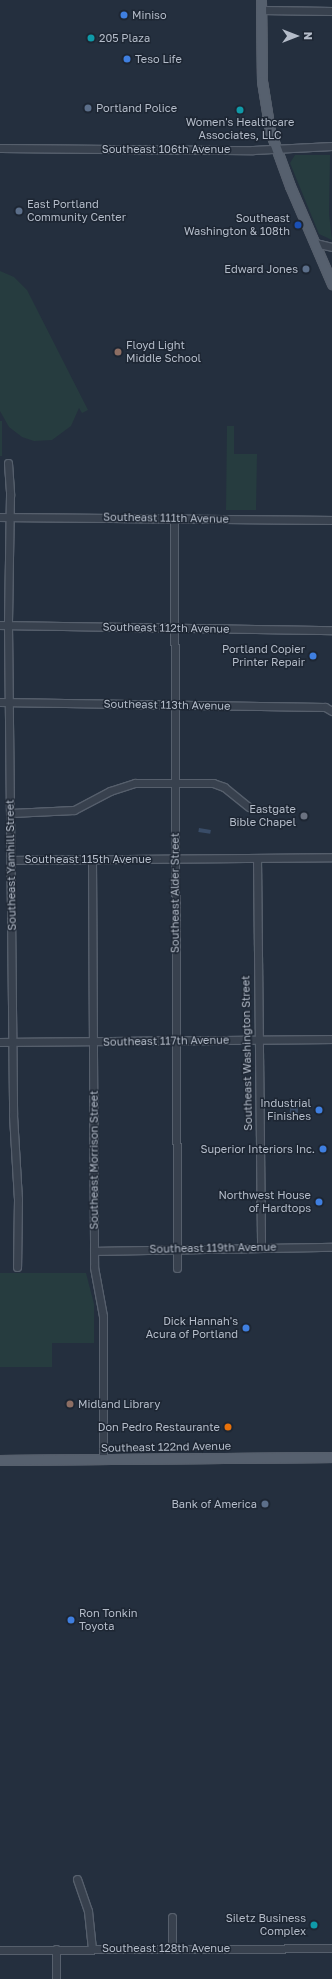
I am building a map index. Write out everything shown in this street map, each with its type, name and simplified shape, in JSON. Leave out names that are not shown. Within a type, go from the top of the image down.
[{"type":"main road","points":[[261,0],[263,96],[276,149],[332,284]]},
{"type":"main road","name":"Southeast 122nd Avenue","points":[[0,1460],[332,1457]]},
{"type":"street","points":[[261,10],[332,11]]},
{"type":"street","name":"Southeast 106th Avenue","points":[[0,148],[276,149],[332,146]]},
{"type":"street","points":[[315,243],[332,247]]},
{"type":"street","name":"Southeast Yamhill Street","points":[[8,462],[13,1153],[18,1199],[17,1267]]},
{"type":"street","name":"Southeast 111th Avenue","points":[[0,517],[332,520]]},
{"type":"street","name":"Southeast Alder Street","points":[[174,518],[173,628],[177,1268]]},
{"type":"street","name":"Southeast 112th Avenue","points":[[0,625],[332,630]]},
{"type":"street","name":"Southeast 113th Avenue","points":[[0,702],[325,707],[332,711]]},
{"type":"street","points":[[11,813],[74,810],[122,786],[202,782],[224,787],[249,807]]},
{"type":"street","name":"Southeast 115th Avenue","points":[[11,860],[332,857]]},
{"type":"street","name":"Southeast Washington Street","points":[[257,858],[261,1247]]},
{"type":"street","name":"Southeast Morrison Street","points":[[92,859],[94,1251],[95,1275],[103,1316],[103,1460]]},
{"type":"street","name":"Southeast 117th Avenue","points":[[0,1042],[332,1039]]},
{"type":"street","name":"Southeast 119th Avenue","points":[[94,1251],[332,1247]]},
{"type":"street","points":[[77,1879],[88,1911],[92,1948]]},
{"type":"street","points":[[172,1917],[172,1947]]},
{"type":"street","name":"Southeast 128th Avenue","points":[[0,1950],[172,1947],[332,1948]]},
{"type":"street","points":[[56,1949],[56,1979]]},
{"type":"green space","points":[[295,155],[330,155],[329,214],[332,240],[319,234],[290,163]]},
{"type":"green space","points":[[0,271],[14,277],[27,290],[88,410],[82,413],[79,408],[71,426],[52,440],[34,441],[22,437],[9,427],[0,411]]},
{"type":"green space","points":[[0,421],[2,421],[2,456],[0,456]]},
{"type":"green space","points":[[227,426],[234,426],[234,454],[257,454],[256,510],[226,510]]},
{"type":"green space","points":[[0,1273],[86,1273],[94,1304],[94,1343],[52,1343],[52,1367],[0,1367]]},
{"type":"water","points":[[199,828],[211,830],[210,834],[198,832]]},
{"type":"water","points":[[291,1103],[298,1103],[298,1116],[289,1116]]},
{"type":"place","name":"Miniso","points":[[124,15]]},
{"type":"place","name":"205 Plaza","points":[[91,38]]},
{"type":"place","name":"Teso Life","points":[[127,59]]},
{"type":"place","name":"Portland Police","points":[[88,108]]},
{"type":"place","name":"Women's Healthcare Associates, LLC","points":[[240,110]]},
{"type":"place","name":"East Portland Community Center","points":[[19,211]]},
{"type":"place","name":"Southeast Washington & 108th","points":[[298,225]]},
{"type":"place","name":"Edward Jones","points":[[306,269]]},
{"type":"place","name":"Floyd Light Middle School","points":[[118,352]]},
{"type":"place","name":"Portland Copier Printer Repair","points":[[313,656]]},
{"type":"place","name":"Eastgate Bible Chapel","points":[[304,816]]},
{"type":"place","name":"Industrial Finishes","points":[[319,1110]]},
{"type":"place","name":"Superior Interiors Inc.","points":[[323,1149]]},
{"type":"place","name":"Northwest House of Hardtops","points":[[319,1202]]},
{"type":"place","name":"Dick Hannah's Acura of Portland","points":[[246,1328]]},
{"type":"place","name":"Midland Library","points":[[70,1404]]},
{"type":"place","name":"Don Pedro Restaurante","points":[[228,1427]]},
{"type":"place","name":"Bank of America","points":[[265,1504]]},
{"type":"place","name":"Ron Tonkin Toyota","points":[[71,1620]]},
{"type":"place","name":"Siletz Business Complex","points":[[314,1925]]}]
